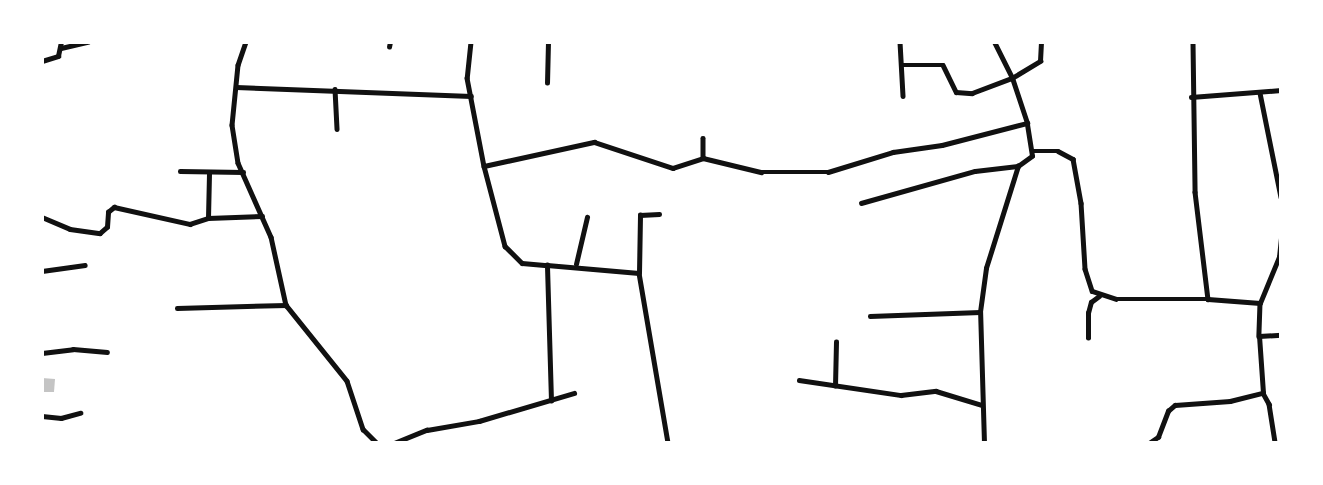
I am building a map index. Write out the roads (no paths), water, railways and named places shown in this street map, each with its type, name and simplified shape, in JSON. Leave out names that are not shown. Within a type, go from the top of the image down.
[{"type":"street","points":[[42,67],[43,61],[53,60],[61,45],[88,42]]},
{"type":"street","points":[[246,42],[236,87],[232,125],[243,172],[279,263],[286,304],[347,381],[359,420],[377,443]]},
{"type":"street","points":[[471,42],[468,78],[484,166],[511,256],[522,263],[576,264],[639,273]]},
{"type":"street","points":[[548,42],[548,83]]},
{"type":"street","points":[[900,42],[903,96]]},
{"type":"street","points":[[861,203],[975,171],[1018,166],[1029,161],[1032,151],[1027,123],[1012,78],[994,42]]},
{"type":"street","points":[[901,65],[943,65],[956,92],[963,94],[1012,78],[1040,61],[1041,42]]},
{"type":"street","points":[[1193,42],[1191,97],[1195,192],[1208,299]]},
{"type":"street","points":[[236,87],[471,96]]},
{"type":"street","points":[[335,89],[337,129]]},
{"type":"street","points":[[1191,97],[1281,90]]},
{"type":"street","points":[[1260,93],[1281,197]]},
{"type":"street","points":[[484,166],[594,142],[662,166],[682,167],[703,158],[761,172],[828,172],[893,153],[942,145],[1027,123]]},
{"type":"street","points":[[703,138],[703,158]]},
{"type":"street","points":[[1032,151],[1058,151],[1072,159],[1081,203],[1087,284],[1099,296]]},
{"type":"street","points":[[984,443],[980,312],[986,268],[1018,166]]},
{"type":"street","points":[[180,171],[209,174],[243,172]]},
{"type":"street","points":[[208,218],[209,174]]},
{"type":"street","points":[[42,217],[70,229],[100,233],[105,231],[108,212],[114,207],[190,224],[208,218],[262,216]]},
{"type":"street","points":[[658,214],[640,215],[639,273],[657,360],[668,443]]},
{"type":"street","points":[[576,264],[587,217]]},
{"type":"street","points":[[1275,443],[1269,404],[1263,393],[1259,336],[1260,303],[1278,257],[1281,239]]},
{"type":"street","points":[[42,271],[85,265]]},
{"type":"street","points":[[547,265],[551,401]]},
{"type":"street","points":[[1088,338],[1088,313],[1091,302],[1099,296],[1260,303]]},
{"type":"street","points":[[177,308],[286,304]]},
{"type":"street","points":[[870,316],[980,312]]},
{"type":"street","points":[[1259,336],[1281,335]]},
{"type":"street","points":[[835,386],[836,342]]},
{"type":"street","points":[[42,353],[73,350],[106,352]]},
{"type":"street","points":[[799,381],[902,395],[936,391],[982,405]]},
{"type":"street","points":[[394,443],[427,430],[551,401],[574,393]]},
{"type":"street","points":[[1149,443],[1158,437],[1168,411],[1175,405],[1230,401],[1263,393]]},
{"type":"street","points":[[42,416],[61,418],[80,413]]}]
